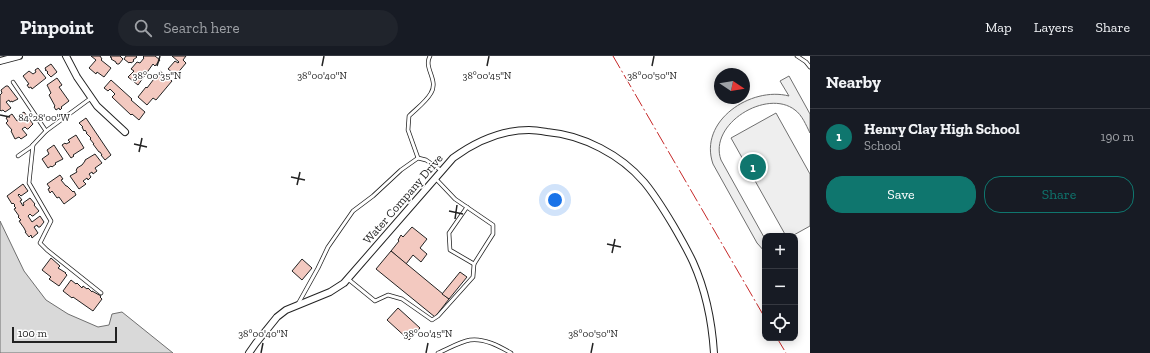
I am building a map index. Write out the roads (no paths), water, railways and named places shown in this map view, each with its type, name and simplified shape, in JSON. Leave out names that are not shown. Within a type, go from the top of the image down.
[{"type":"street","points":[[0,61],[19,56]]},
{"type":"street","points":[[66,56],[77,77],[91,98],[106,115],[125,132]]},
{"type":"street","name":"Water Company Drive","points":[[249,353],[278,317],[286,310],[330,292],[339,287],[348,279],[453,158],[471,147],[494,137],[515,131],[529,130],[554,132],[593,145],[612,155],[628,167],[655,195],[687,250],[698,275],[706,299],[710,318],[714,353]]},
{"type":"lane","points":[[418,158],[408,130],[409,116],[432,92],[434,83],[432,74],[428,67],[428,59],[430,56]]},
{"type":"lane","points":[[797,56],[806,62],[810,67]]},
{"type":"lane","points":[[13,82],[46,130]]},
{"type":"lane","points":[[18,156],[33,145],[46,130],[91,98]]},
{"type":"lane","points":[[33,145],[29,183],[51,221],[40,243],[101,294]]},
{"type":"lane","points":[[298,304],[328,247],[353,211],[373,196],[401,170],[418,158],[426,160],[442,171]]},
{"type":"lane","points":[[348,279],[375,301],[388,295],[402,299],[432,320],[438,316],[473,277],[474,264],[493,234],[494,226],[455,199],[436,179]]},
{"type":"lane","points":[[467,207],[449,233],[450,250],[474,264]]},
{"type":"lane","points":[[438,353],[469,340],[477,340],[495,344],[511,353]]},
{"type":"place","name":"Henry Clay High School","points":[[753,167]]}]
